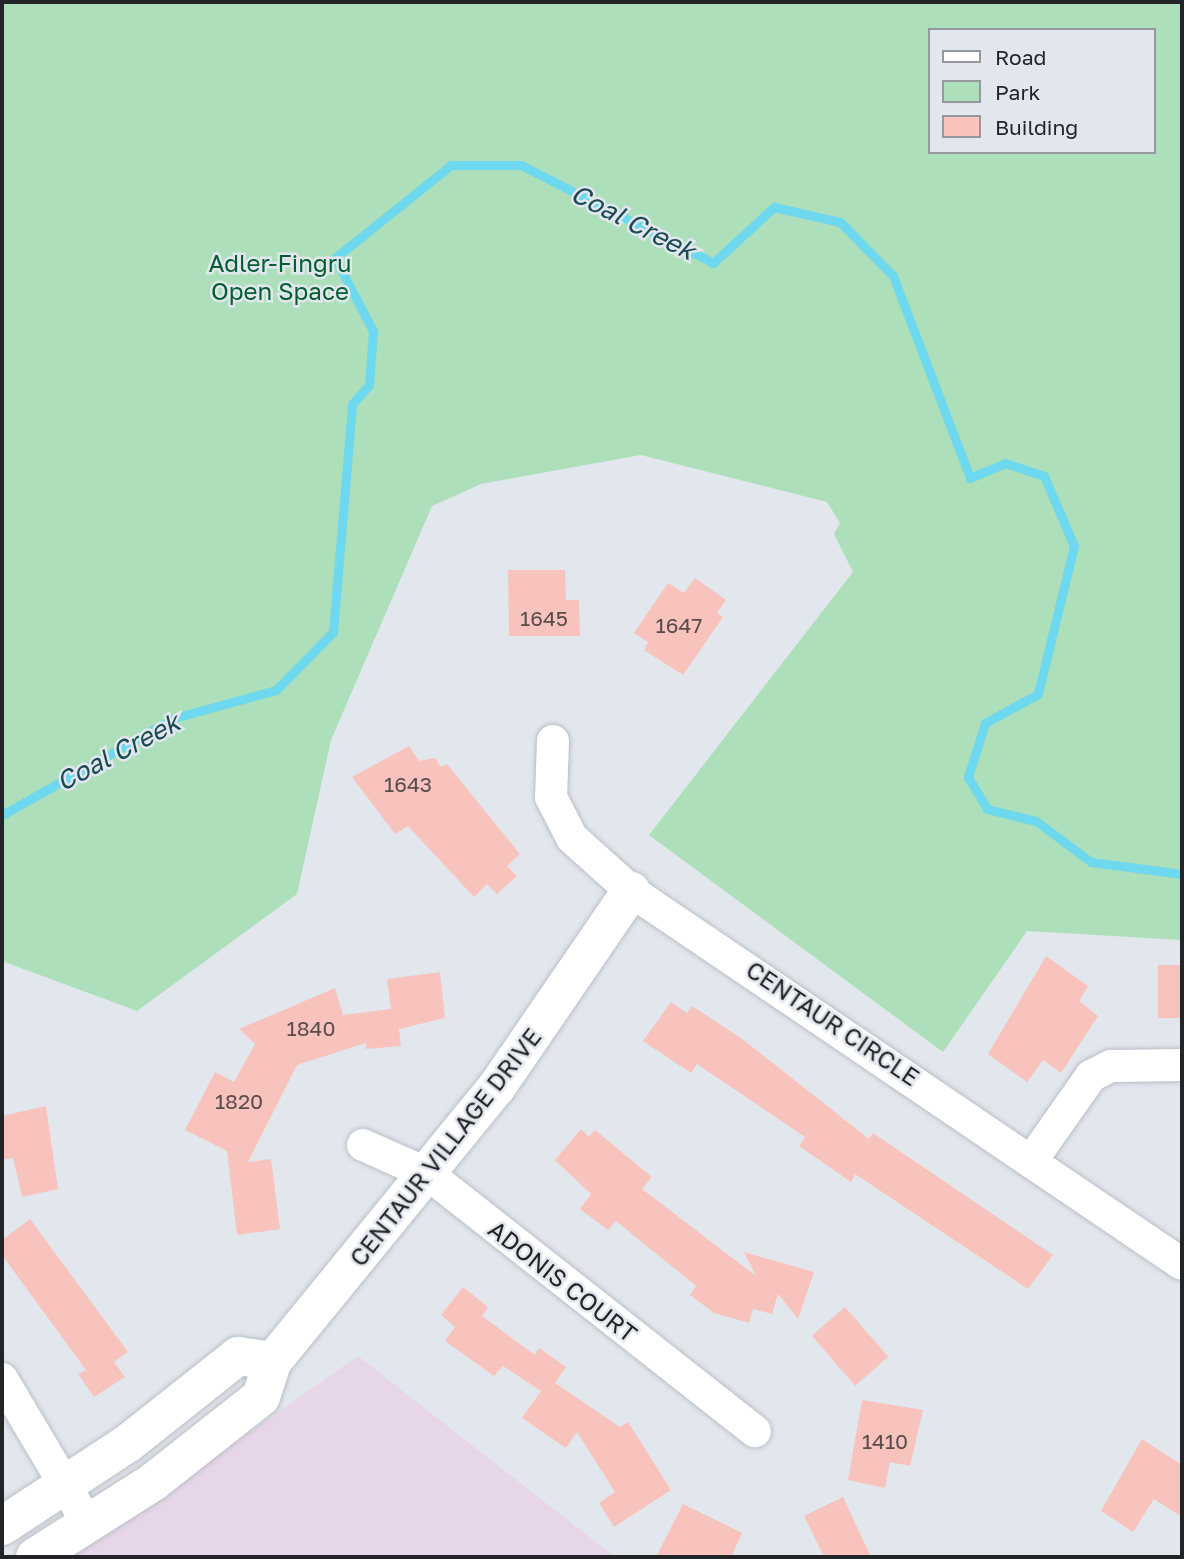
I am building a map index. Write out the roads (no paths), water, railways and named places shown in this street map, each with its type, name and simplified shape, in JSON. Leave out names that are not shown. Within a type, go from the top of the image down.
[{"type":"street","name":"CENTAUR CIRCLE","points":[[553,741],[551,797],[572,838],[631,891],[1182,1264]]},
{"type":"street","name":"CENTAUR VILLAGE DRIVE","points":[[36,1557],[88,1524],[261,1397],[273,1361],[496,1088],[631,891]]},
{"type":"street","points":[[1032,1160],[1091,1076],[1111,1066],[1182,1065]]},
{"type":"street","name":"ADONIS COURT","points":[[363,1145],[428,1174],[755,1431]]},
{"type":"street","points":[[2,1526],[127,1444],[237,1356],[273,1361]]},
{"type":"street","points":[[2,1379],[88,1524]]},
{"type":"waterway","name":"Coal Creek","points":[[2,815],[174,718],[276,690],[333,632],[352,404],[369,385],[373,331],[335,258],[451,165],[521,165],[713,263],[774,207],[840,222],[893,276],[970,478],[1005,463],[1044,476],[1074,546],[1038,694],[985,723],[968,777],[987,809],[1036,821],[1091,862],[1182,874]]},
{"type":"park label","name":"Adler-Fingru Open Space","points":[[280,277]]}]
